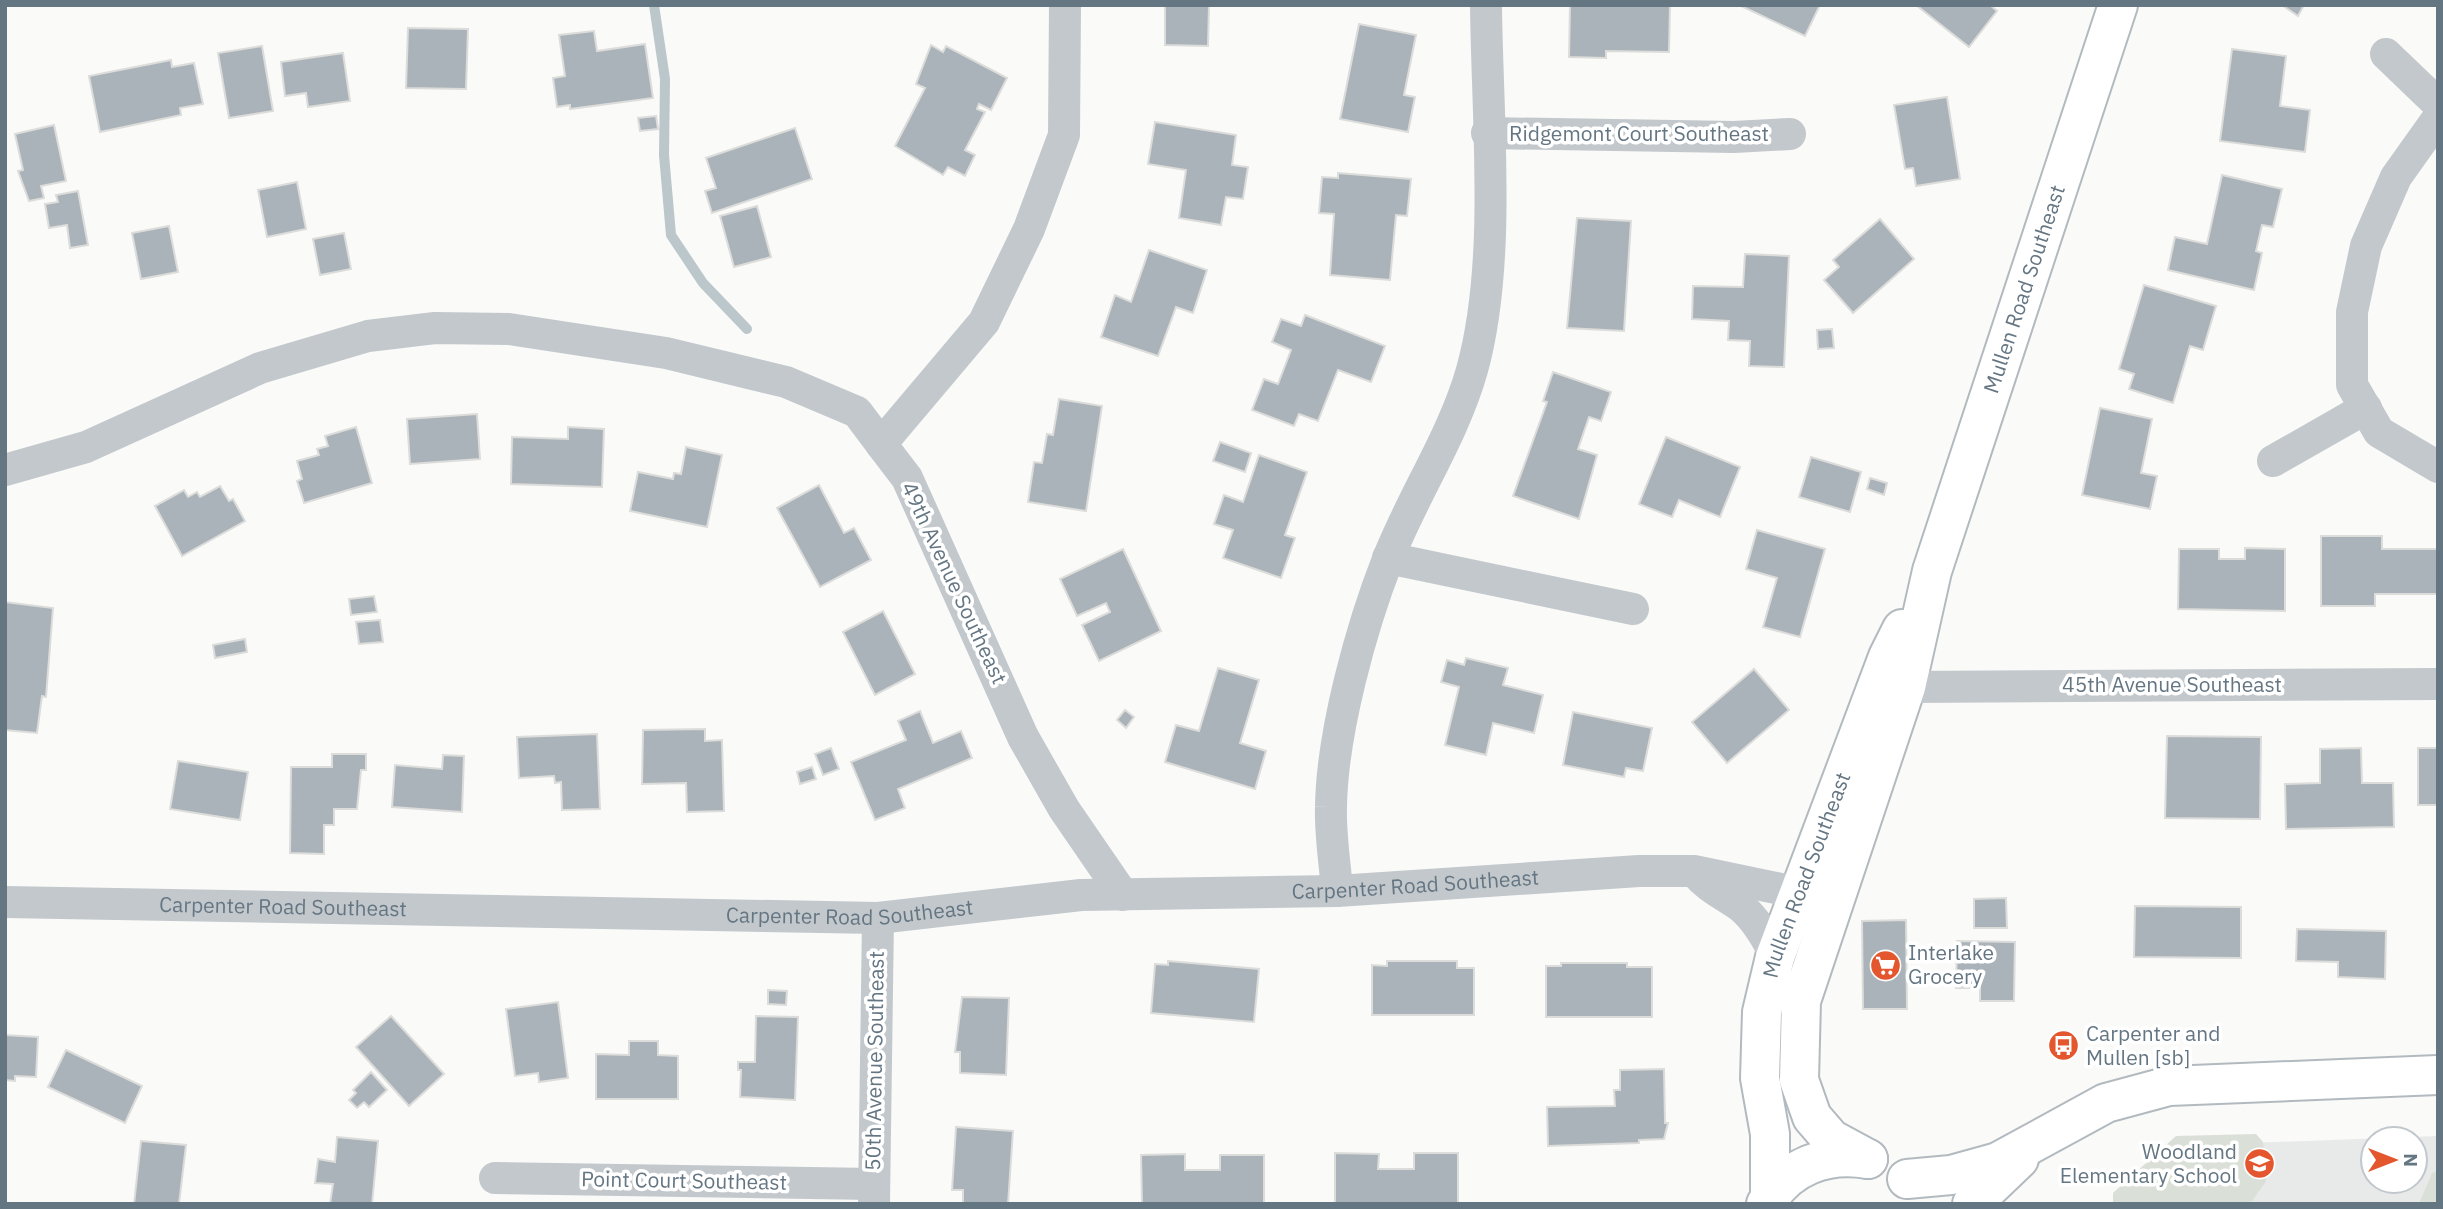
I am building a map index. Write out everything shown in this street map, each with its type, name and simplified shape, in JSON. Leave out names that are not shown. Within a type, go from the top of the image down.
[{"type":"street","points":[[881,444],[984,322],[1029,229],[1064,135],[1065,5]]},
{"type":"street","points":[[1337,891],[1331,806],[1355,660],[1388,558],[1451,427],[1472,370],[1485,302],[1489,210],[1486,5]]},
{"type":"street","name":"Mullen Road Southeast","points":[[1916,1192],[1868,1159],[1830,1139],[1812,1117],[1799,1080],[1801,1001],[1906,687],[1932,571],[2118,5]]},
{"type":"street","points":[[2386,54],[2438,104]]},
{"type":"street","points":[[2438,118],[2396,177],[2366,246],[2352,312],[2352,385],[2379,432],[2438,467]]},
{"type":"street","name":"Ridgemont Court Southeast","points":[[1487,133],[1734,136],[1790,134]]},
{"type":"street","name":"49th Avenue Southeast","points":[[5,470],[86,447],[260,368],[368,336],[435,328],[509,329],[666,353],[786,382],[857,412],[907,478],[1023,737],[1064,809],[1123,895]]},
{"type":"street","points":[[2273,461],[2366,408]]},
{"type":"street","points":[[1388,558],[1633,609]]},
{"type":"street","name":"Mullen Road Southeast","points":[[1768,1200],[1770,1134],[1764,1108],[1759,1049],[1762,1012],[1775,957],[1888,657],[1932,571]]},
{"type":"street","name":"45th Avenue Southeast","points":[[1906,687],[2438,684]]},
{"type":"street","name":"Carpenter Road Southeast","points":[[5,902],[878,918],[1081,895],[1337,891],[1639,871],[1694,871],[1800,893]]},
{"type":"street","points":[[1694,871],[1707,887],[1742,908],[1771,945],[1775,957]]},
{"type":"street","points":[[1800,893],[1807,911],[1801,1001]]},
{"type":"street","name":"50th Avenue Southeast","points":[[873,1194],[878,918]]},
{"type":"street","points":[[1916,1192],[1963,1172],[1998,1162],[2036,1144],[2106,1103],[2169,1086],[2438,1075]]},
{"type":"street","points":[[1972,1204],[2036,1144]]},
{"type":"street","points":[[1768,1200],[1793,1173],[1821,1159],[1853,1156],[1868,1159]]},
{"type":"street","name":"Point Court Southeast","points":[[495,1178],[873,1194]]},
{"type":"shaded area","points":[[2256,1134],[2263,1142],[2266,1181],[2252,1201],[2236,1204],[2113,1204],[2113,1193],[2176,1136]]},
{"type":"shaded area","name":"Woodland Elementary School","points":[[2429,1136],[2438,1136],[2438,1204],[2113,1204],[2113,1193],[2168,1146],[2359,1139],[2359,1195],[2429,1195]]},
{"type":"shaded area","points":[[2438,1171],[2438,1204],[2419,1204],[2423,1195],[2429,1195],[2432,1173]]},
{"type":"building","points":[[1165,5],[1209,5],[1208,46],[1165,45]]},
{"type":"building","points":[[1570,5],[1670,5],[1669,52],[1606,51],[1606,58],[1569,57]]},
{"type":"building","points":[[1739,5],[1820,5],[1805,36]]},
{"type":"building","points":[[1916,5],[1990,5],[1997,11],[1969,47]]},
{"type":"building","points":[[2282,5],[2304,5],[2298,16]]},
{"type":"building","points":[[1359,24],[1416,35],[1404,95],[1415,97],[1408,132],[1340,119]]},
{"type":"building","points":[[408,28],[468,29],[466,89],[406,88]]},
{"type":"building","points":[[594,31],[597,51],[645,44],[653,98],[570,109],[570,105],[557,107],[553,78],[565,76],[559,35]]},
{"type":"building","points":[[931,45],[943,52],[946,46],[1007,78],[991,110],[979,104],[977,109],[985,112],[965,150],[975,155],[965,176],[948,167],[943,175],[895,146],[925,88],[916,84]]},
{"type":"building","points":[[262,46],[273,111],[229,118],[218,53]]},
{"type":"building","points":[[2232,49],[2286,56],[2280,106],[2310,110],[2305,152],[2220,141]]},
{"type":"building","points":[[343,53],[350,101],[308,107],[306,93],[285,96],[281,62]]},
{"type":"building","points":[[171,60],[172,67],[194,63],[203,104],[180,108],[181,115],[100,132],[89,76]]},
{"type":"building","points":[[1947,97],[1960,179],[1916,186],[1913,168],[1905,169],[1894,105]]},
{"type":"building","points":[[656,116],[658,129],[640,131],[638,118]]},
{"type":"building","points":[[1155,122],[1236,135],[1232,165],[1248,167],[1243,199],[1226,197],[1221,225],[1179,218],[1186,170],[1148,164]]},
{"type":"building","points":[[54,125],[66,181],[41,186],[44,198],[29,201],[18,171],[23,170],[15,134]]},
{"type":"building","points":[[795,128],[812,179],[712,213],[705,191],[716,188],[706,158]]},
{"type":"building","points":[[1338,173],[1411,179],[1407,216],[1396,215],[1390,280],[1330,275],[1334,214],[1319,213],[1322,177],[1338,178]]},
{"type":"building","points":[[2222,175],[2282,189],[2273,227],[2262,225],[2256,251],[2262,253],[2254,290],[2168,270],[2175,237],[2207,244]]},
{"type":"building","points":[[297,182],[306,229],[267,237],[258,190]]},
{"type":"building","points":[[78,191],[88,245],[70,248],[67,225],[49,228],[45,204],[58,202],[56,195]]},
{"type":"building","points":[[757,206],[771,257],[734,267],[720,216]]},
{"type":"building","points":[[1577,218],[1631,221],[1624,331],[1567,328]]},
{"type":"building","points":[[1880,219],[1914,259],[1853,313],[1824,280],[1839,267],[1833,260]]},
{"type":"building","points":[[169,226],[178,272],[141,279],[132,233]]},
{"type":"building","points":[[344,233],[351,269],[320,275],[313,239]]},
{"type":"building","points":[[1149,250],[1207,270],[1193,313],[1176,307],[1158,356],[1101,337],[1115,295],[1131,302]]},
{"type":"building","points":[[1745,254],[1789,256],[1784,367],[1749,366],[1750,341],[1728,340],[1729,321],[1692,319],[1693,286],[1743,287]]},
{"type":"building","points":[[2144,285],[2216,306],[2203,350],[2190,346],[2173,403],[2129,389],[2134,374],[2119,369]]},
{"type":"building","points":[[1305,315],[1385,346],[1371,382],[1338,370],[1318,421],[1299,414],[1294,426],[1252,410],[1264,379],[1278,384],[1291,350],[1272,342],[1281,319],[1301,326]]},
{"type":"building","points":[[1832,329],[1834,348],[1818,349],[1817,330]]},
{"type":"building","points":[[1553,372],[1611,392],[1601,421],[1589,417],[1578,449],[1597,455],[1579,519],[1513,496],[1547,402],[1543,401]]},
{"type":"building","points":[[1059,399],[1102,406],[1086,511],[1028,502],[1034,462],[1042,463],[1047,434],[1053,435]]},
{"type":"building","points":[[2100,408],[2152,419],[2141,473],[2157,476],[2150,509],[2082,495]]},
{"type":"building","points":[[477,414],[480,459],[410,464],[407,419]]},
{"type":"building","points":[[356,427],[372,483],[304,503],[297,481],[302,479],[297,461],[319,455],[317,449],[328,446],[325,436]]},
{"type":"building","points":[[568,427],[604,429],[602,487],[511,484],[512,437],[568,439]]},
{"type":"building","points":[[1666,437],[1740,467],[1720,517],[1679,500],[1672,517],[1639,504]]},
{"type":"building","points":[[1220,442],[1251,453],[1245,472],[1213,461]]},
{"type":"building","points":[[686,447],[722,455],[707,527],[630,511],[638,472],[673,479],[674,473],[681,474]]},
{"type":"building","points":[[1259,455],[1307,472],[1285,535],[1295,538],[1281,578],[1223,558],[1233,530],[1214,524],[1224,495],[1243,502]]},
{"type":"building","points":[[1811,457],[1861,472],[1850,512],[1799,497]]},
{"type":"building","points":[[1870,478],[1887,483],[1884,495],[1867,489]]},
{"type":"building","points":[[819,485],[844,533],[854,528],[871,560],[820,587],[777,508]]},
{"type":"building","points":[[220,486],[229,501],[233,499],[245,521],[182,556],[155,506],[184,490],[188,497],[197,492],[200,497]]},
{"type":"building","points":[[1757,530],[1825,549],[1800,637],[1763,627],[1777,578],[1746,569]]},
{"type":"building","points":[[2321,536],[2382,536],[2382,549],[2438,549],[2438,594],[2375,594],[2375,606],[2321,606]]},
{"type":"building","points":[[2245,548],[2285,549],[2285,611],[2178,609],[2179,549],[2219,549],[2219,559],[2245,559]]},
{"type":"building","points":[[1123,549],[1161,631],[1099,661],[1082,625],[1110,612],[1106,603],[1077,616],[1060,579]]},
{"type":"building","points":[[374,596],[377,612],[351,615],[349,599]]},
{"type":"building","points":[[5,602],[53,608],[46,697],[42,696],[37,733],[5,730]]},
{"type":"building","points":[[883,611],[915,674],[875,695],[843,632]]},
{"type":"building","points":[[380,620],[383,642],[359,644],[356,622]]},
{"type":"building","points":[[245,639],[247,652],[215,658],[213,645]]},
{"type":"building","points":[[1466,658],[1508,668],[1503,685],[1543,695],[1534,733],[1493,723],[1486,755],[1445,745],[1459,687],[1441,682],[1447,660],[1464,665]]},
{"type":"building","points":[[1218,668],[1259,680],[1240,743],[1266,751],[1255,789],[1165,762],[1176,725],[1199,731]]},
{"type":"building","points":[[1754,669],[1789,710],[1727,763],[1692,722]]},
{"type":"building","points":[[1125,710],[1134,717],[1126,728],[1117,720]]},
{"type":"building","points":[[920,711],[933,743],[961,731],[972,758],[898,789],[905,808],[875,820],[851,762],[906,740],[898,721]]},
{"type":"building","points":[[1573,712],[1652,728],[1643,771],[1626,768],[1624,777],[1563,765]]},
{"type":"building","points":[[705,729],[705,741],[722,740],[724,811],[687,812],[686,783],[642,784],[643,730]]},
{"type":"building","points":[[597,734],[600,809],[562,810],[561,782],[555,783],[554,776],[519,778],[517,737]]},
{"type":"building","points":[[2167,736],[2261,737],[2260,819],[2165,818]]},
{"type":"building","points":[[831,748],[839,769],[823,775],[815,754]]},
{"type":"building","points":[[2361,748],[2362,783],[2393,783],[2394,827],[2286,829],[2285,784],[2320,783],[2320,749]]},
{"type":"building","points":[[2418,748],[2438,748],[2438,805],[2418,805]]},
{"type":"building","points":[[332,754],[366,754],[366,770],[361,770],[357,809],[334,809],[334,825],[324,825],[324,854],[290,853],[291,767],[332,767]]},
{"type":"building","points":[[443,755],[464,756],[462,812],[392,807],[395,765],[442,769]]},
{"type":"building","points":[[178,761],[248,772],[240,820],[170,809]]},
{"type":"building","points":[[812,767],[816,779],[800,784],[797,772]]},
{"type":"building","points":[[2006,898],[2007,928],[1974,928],[1974,899]]},
{"type":"building","points":[[2135,906],[2241,907],[2241,958],[2134,957]]},
{"type":"building","name":"Interlake Grocery","points":[[1906,920],[1907,1009],[1863,1009],[1862,921]]},
{"type":"building","points":[[2297,929],[2386,931],[2385,979],[2338,977],[2338,962],[2296,961]]},
{"type":"building","points":[[1957,941],[2015,942],[2014,1001],[1980,1001],[1980,988],[1956,988]]},
{"type":"building","points":[[1168,961],[1259,969],[1254,1022],[1151,1013],[1155,964],[1168,965]]},
{"type":"building","points":[[1387,961],[1457,961],[1457,968],[1474,968],[1474,1015],[1372,1015],[1372,965],[1387,966]]},
{"type":"building","points":[[1561,963],[1627,963],[1627,967],[1652,967],[1652,1017],[1546,1017],[1546,966],[1561,966]]},
{"type":"building","points":[[768,990],[787,991],[786,1005],[768,1004]]},
{"type":"building","points":[[962,997],[1009,998],[1006,1075],[960,1073],[960,1052],[955,1052]]},
{"type":"building","points":[[558,1002],[568,1078],[539,1082],[538,1073],[515,1076],[506,1009]]},
{"type":"building","points":[[391,1016],[444,1074],[409,1106],[356,1047]]},
{"type":"building","points":[[756,1016],[798,1017],[795,1100],[740,1097],[741,1070],[738,1070],[738,1062],[755,1062]]},
{"type":"building","points":[[5,1035],[38,1037],[36,1077],[15,1076],[15,1081],[5,1080]]},
{"type":"building","points":[[629,1041],[658,1041],[658,1055],[678,1056],[678,1099],[596,1099],[596,1054],[629,1055]]},
{"type":"building","points":[[66,1050],[142,1086],[125,1123],[48,1087]]},
{"type":"building","points":[[1664,1069],[1665,1123],[1668,1123],[1664,1139],[1639,1140],[1639,1143],[1548,1146],[1547,1107],[1615,1106],[1614,1090],[1620,1090],[1620,1070]]},
{"type":"building","points":[[371,1072],[387,1090],[369,1107],[364,1102],[357,1108],[349,1100],[356,1093],[353,1090]]},
{"type":"building","points":[[956,1127],[1013,1131],[1008,1204],[963,1204],[963,1190],[952,1190]]},
{"type":"building","points":[[337,1137],[378,1141],[372,1204],[330,1204],[333,1184],[315,1183],[318,1159],[335,1162]]},
{"type":"building","points":[[141,1141],[186,1145],[179,1204],[134,1204]]},
{"type":"building","points":[[1335,1153],[1379,1154],[1378,1169],[1414,1169],[1414,1153],[1458,1153],[1458,1204],[1335,1204]]},
{"type":"building","points":[[1185,1154],[1185,1170],[1220,1170],[1220,1155],[1264,1155],[1264,1204],[1142,1204],[1141,1155]]},
{"type":"waterway","points":[[654,5],[665,79],[664,155],[671,235],[703,283],[747,329]]},
{"type":"place","name":"Interlake Grocery","points":[[1885,965]]},
{"type":"place","name":"Carpenter and Mullen [sb]","points":[[2063,1046]]},
{"type":"place","name":"Woodland Elementary School","points":[[2260,1164]]}]
